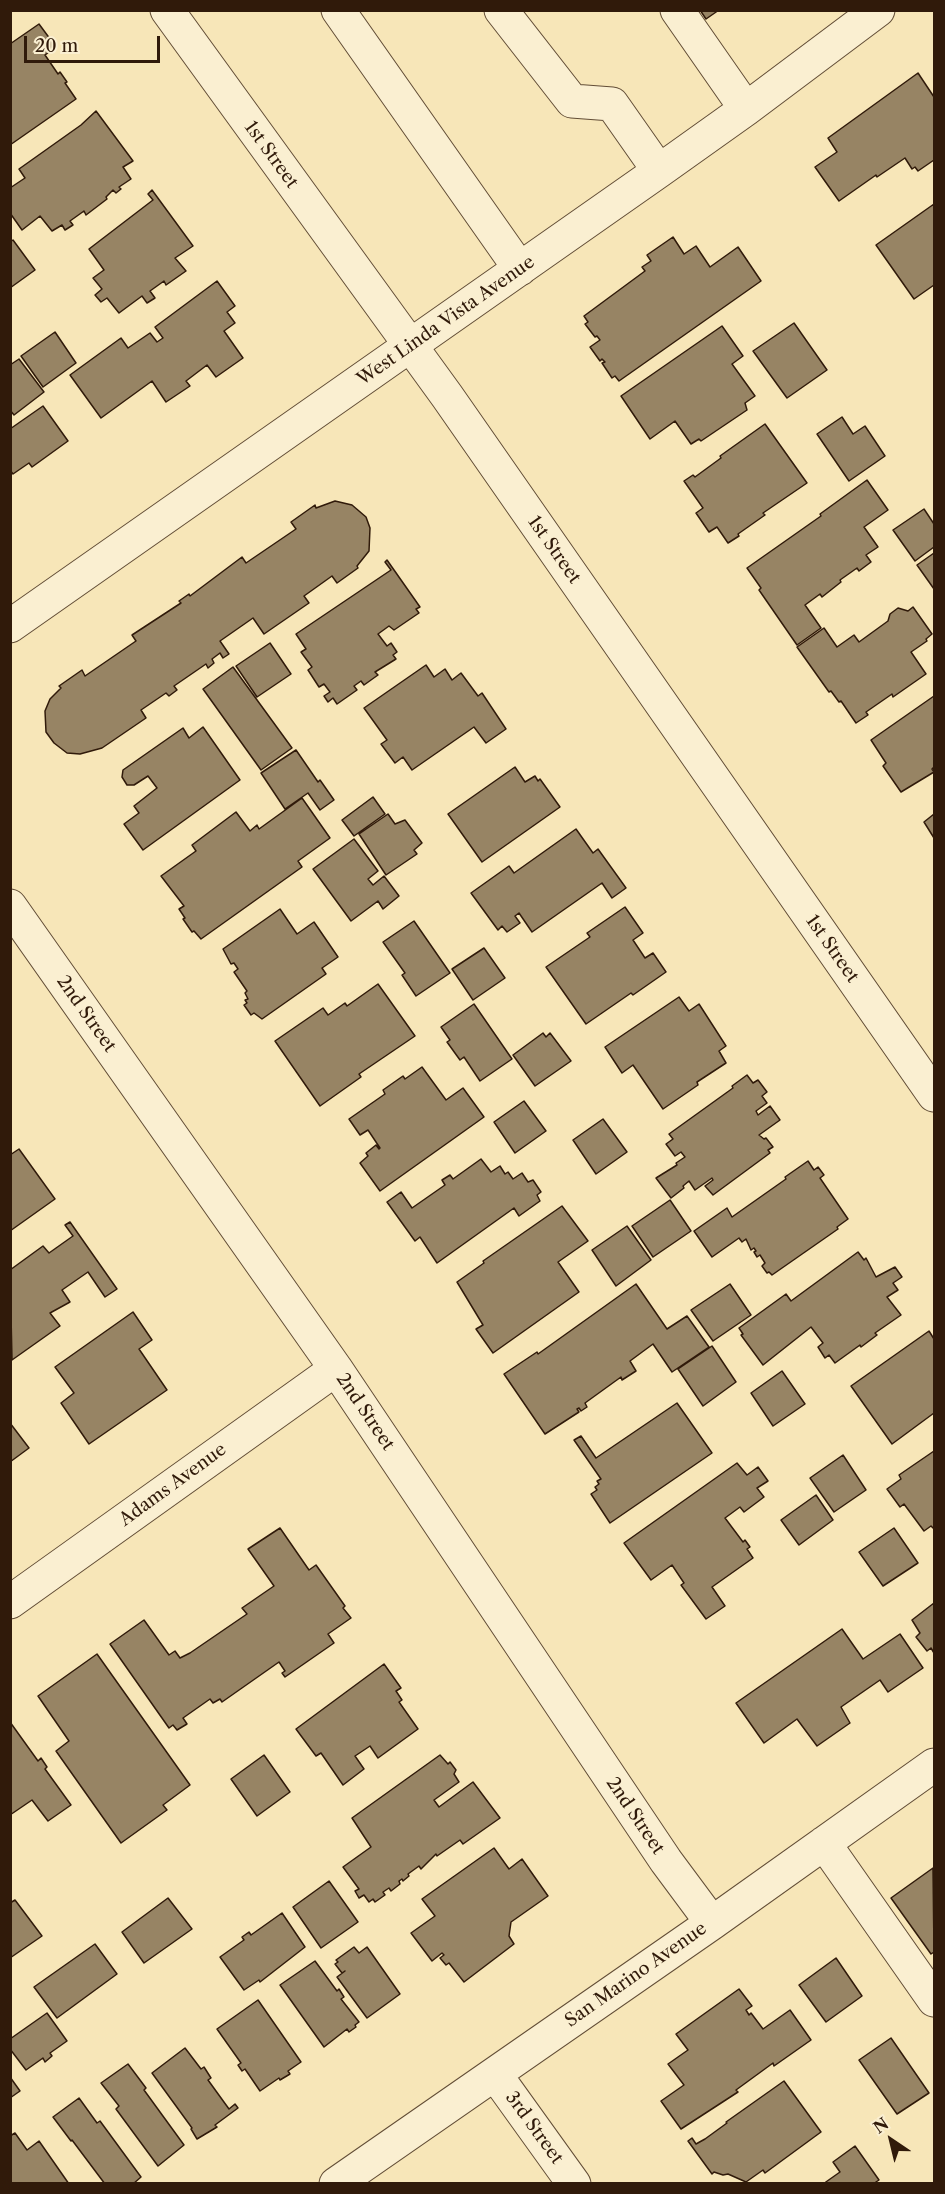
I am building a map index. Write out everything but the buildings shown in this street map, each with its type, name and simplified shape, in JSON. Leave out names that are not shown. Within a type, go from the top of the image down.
[{"type":"street","name":"1st Street","points":[[167,10],[454,406],[934,1095]]},
{"type":"street","points":[[338,10],[520,269]]},
{"type":"street","points":[[501,10],[572,101],[612,104],[659,171]]},
{"type":"street","points":[[677,10],[746,110]]},
{"type":"street","name":"West Linda Vista Avenue","points":[[10,626],[746,110],[878,10]]},
{"type":"street","name":"2nd Street","points":[[10,906],[336,1369],[666,1861],[712,1923]]},
{"type":"street","name":"Adams Avenue","points":[[10,1602],[336,1369]]},
{"type":"street","name":"San Marino Avenue","points":[[336,2184],[712,1923],[934,1765]]},
{"type":"street","points":[[824,1843],[934,2000]]},
{"type":"street","name":"3rd Street","points":[[495,2073],[574,2184]]}]
